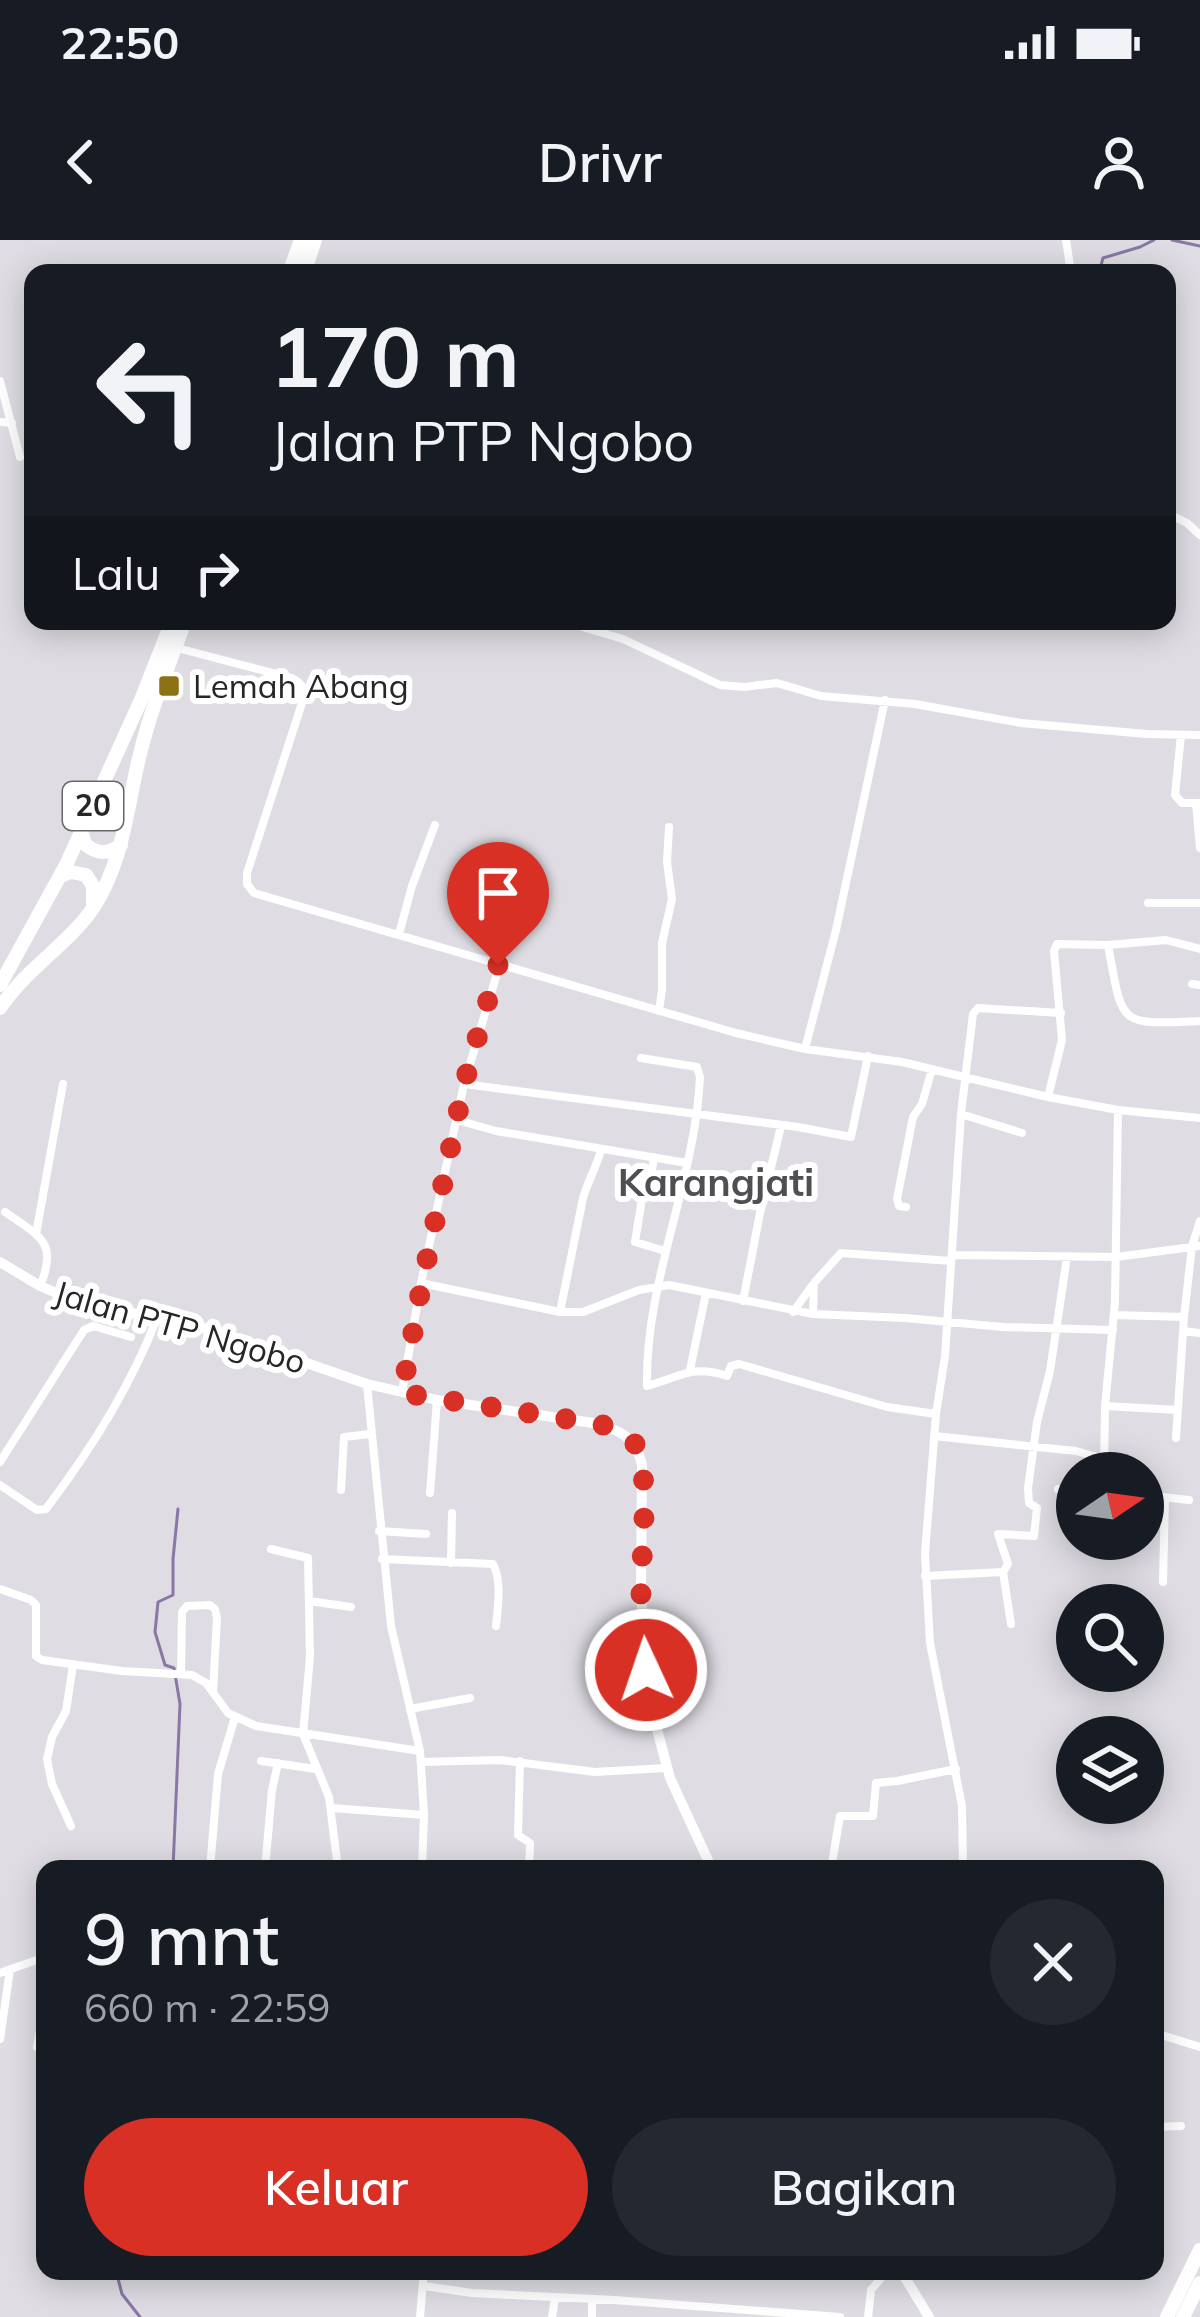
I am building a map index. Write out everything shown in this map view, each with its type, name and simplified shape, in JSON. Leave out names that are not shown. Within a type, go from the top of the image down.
[{"type":"highway","name":"20","points":[[0,985],[60,876],[168,630]]},
{"type":"highway","name":"20","points":[[0,1008],[24,976],[93,908],[111,875],[160,684],[182,630]]},
{"type":"highway","points":[[81,829],[86,844],[99,852],[108,853],[121,844]]},
{"type":"highway","points":[[60,876],[86,875],[93,908]]},
{"type":"highway","points":[[1167,2317],[1200,2250]]},
{"type":"highway","points":[[1183,2317],[1200,2283]]},
{"type":"main road","name":"Jalan PTP Ngobo","points":[[0,1262],[75,1301],[226,1334],[367,1384],[620,1431],[635,1444],[642,1473],[641,1596],[654,1722],[666,1768],[708,1860]]},
{"type":"main road","points":[[906,2280],[929,2317]]},
{"type":"street","points":[[0,381],[20,457]]},
{"type":"street","points":[[0,422],[12,423]]},
{"type":"street","points":[[592,630],[623,639],[720,685],[777,683],[821,696],[885,700],[1021,722],[1200,735]]},
{"type":"street","points":[[175,648],[292,678],[304,689],[247,873],[250,890],[659,1011],[805,1048],[868,1056],[1118,1110],[1200,1118]]},
{"type":"street","points":[[805,1048],[836,930],[885,700]]},
{"type":"street","points":[[1181,735],[1175,795],[1182,803],[1198,803],[1200,848]]},
{"type":"street","points":[[399,934],[435,825]]},
{"type":"street","points":[[659,1011],[662,943],[673,899],[668,827]]},
{"type":"street","points":[[402,1393],[464,1084],[519,900]]},
{"type":"street","points":[[1148,903],[1200,903]]},
{"type":"street","points":[[1048,1097],[1062,1040],[1055,945],[1166,940],[1200,949]]},
{"type":"street","points":[[1108,945],[1120,1001],[1131,1019],[1200,1022]]},
{"type":"street","points":[[963,1860],[956,1769],[932,1656],[926,1532],[948,1321],[965,1078],[973,1014],[979,1008],[1061,1013]]},
{"type":"street","points":[[464,1084],[851,1137],[868,1056]]},
{"type":"street","points":[[641,1058],[697,1067],[700,1077],[687,1163],[656,1285],[647,1386],[690,1370],[727,1376],[734,1363],[887,1407],[936,1414]]},
{"type":"street","points":[[907,1207],[899,1206],[897,1199],[913,1117],[932,1069]]},
{"type":"street","points":[[36,1234],[63,1084]]},
{"type":"street","points":[[1104,1452],[1114,1315],[1118,1110]]},
{"type":"street","points":[[962,1114],[1022,1133]]},
{"type":"street","points":[[457,1120],[496,1131],[687,1163]]},
{"type":"street","points":[[743,1301],[781,1126]]},
{"type":"street","points":[[560,1312],[583,1198],[601,1150]]},
{"type":"street","points":[[654,1157],[635,1242],[665,1251]]},
{"type":"street","points":[[5,1212],[46,1247],[50,1263],[40,1286]]},
{"type":"street","points":[[1176,1438],[1184,1317],[1200,1221]]},
{"type":"street","points":[[793,1312],[841,1253],[1116,1257],[1196,1246]]},
{"type":"street","points":[[1011,1624],[1003,1572],[1008,1564],[998,1534],[1034,1536],[1037,1508],[1028,1498],[1034,1447],[1067,1257]]},
{"type":"street","points":[[422,1283],[560,1312],[583,1312],[656,1285],[669,1285],[793,1312],[1113,1330]]},
{"type":"street","points":[[813,1314],[814,1283]]},
{"type":"street","points":[[690,1370],[706,1293]]},
{"type":"street","points":[[1114,1315],[1184,1317]]},
{"type":"street","points":[[0,1484],[37,1510],[46,1509],[142,1359],[158,1318]]},
{"type":"street","points":[[0,1462],[84,1330],[93,1325],[131,1337]]},
{"type":"street","points":[[1183,1331],[1200,1333]]},
{"type":"street","points":[[367,1384],[394,1646],[420,1756],[422,1860]]},
{"type":"street","points":[[430,1493],[437,1400]]},
{"type":"street","points":[[1105,1406],[1178,1410]]},
{"type":"street","points":[[341,1490],[344,1437],[370,1434]]},
{"type":"street","points":[[934,1436],[1078,1452]]},
{"type":"street","points":[[1163,1582],[1165,1497],[1189,1500]]},
{"type":"street","points":[[451,1563],[452,1513]]},
{"type":"street","points":[[380,1532],[426,1534]]},
{"type":"street","points":[[271,1549],[308,1558],[310,1657],[303,1734],[332,1808],[337,1860]]},
{"type":"street","points":[[382,1559],[493,1564],[497,1569],[496,1626]]},
{"type":"street","points":[[926,1576],[1003,1572]]},
{"type":"street","points":[[0,1589],[36,1605],[36,1656],[42,1660],[202,1680],[223,1708],[266,1729],[365,1741],[420,1756],[520,1761],[596,1772],[666,1768]]},
{"type":"street","points":[[309,1601],[351,1607]]},
{"type":"street","points":[[179,1674],[182,1612],[187,1606],[210,1605],[217,1618],[212,1694]]},
{"type":"street","points":[[71,1826],[52,1784],[47,1759],[52,1737],[66,1712],[73,1665]]},
{"type":"street","points":[[410,1709],[470,1698]]},
{"type":"street","points":[[210,1860],[214,1793],[235,1717]]},
{"type":"street","points":[[261,1761],[317,1769]]},
{"type":"street","points":[[520,1761],[518,1835],[530,1843],[529,1860]]},
{"type":"street","points":[[266,1860],[278,1763]]},
{"type":"street","points":[[833,1860],[840,1816],[873,1816],[876,1783],[956,1769]]},
{"type":"street","points":[[332,1808],[424,1815]]},
{"type":"street","points":[[0,2039],[5,1971],[36,1960]]},
{"type":"street","points":[[1164,2036],[1200,2047]]},
{"type":"street","points":[[1164,2127],[1181,2126]]},
{"type":"street","points":[[420,2317],[424,2280]]},
{"type":"street","points":[[868,2317],[872,2290],[880,2280]]},
{"type":"street","points":[[424,2286],[839,2317]]},
{"type":"street","points":[[552,2317],[555,2298]]},
{"type":"street","points":[[592,2299],[592,2317]]},
{"type":"waterway","points":[[1101,264],[1103,258],[1154,240]]},
{"type":"waterway","points":[[1172,240],[1200,246]]},
{"type":"waterway","points":[[173,1860],[180,1704],[174,1668],[165,1665],[155,1632],[158,1602],[173,1595],[178,1509]]},
{"type":"waterway","points":[[118,2280],[122,2294],[140,2317]]},
{"type":"place","name":"Lemah Abang","points":[[169,686]]},
{"type":"district","name":"Karangjati","points":[[716,1182]]},
{"type":"route","points":[[498,965],[464,1084],[402,1393],[593,1423],[632,1440],[642,1473],[646,1670]]}]
